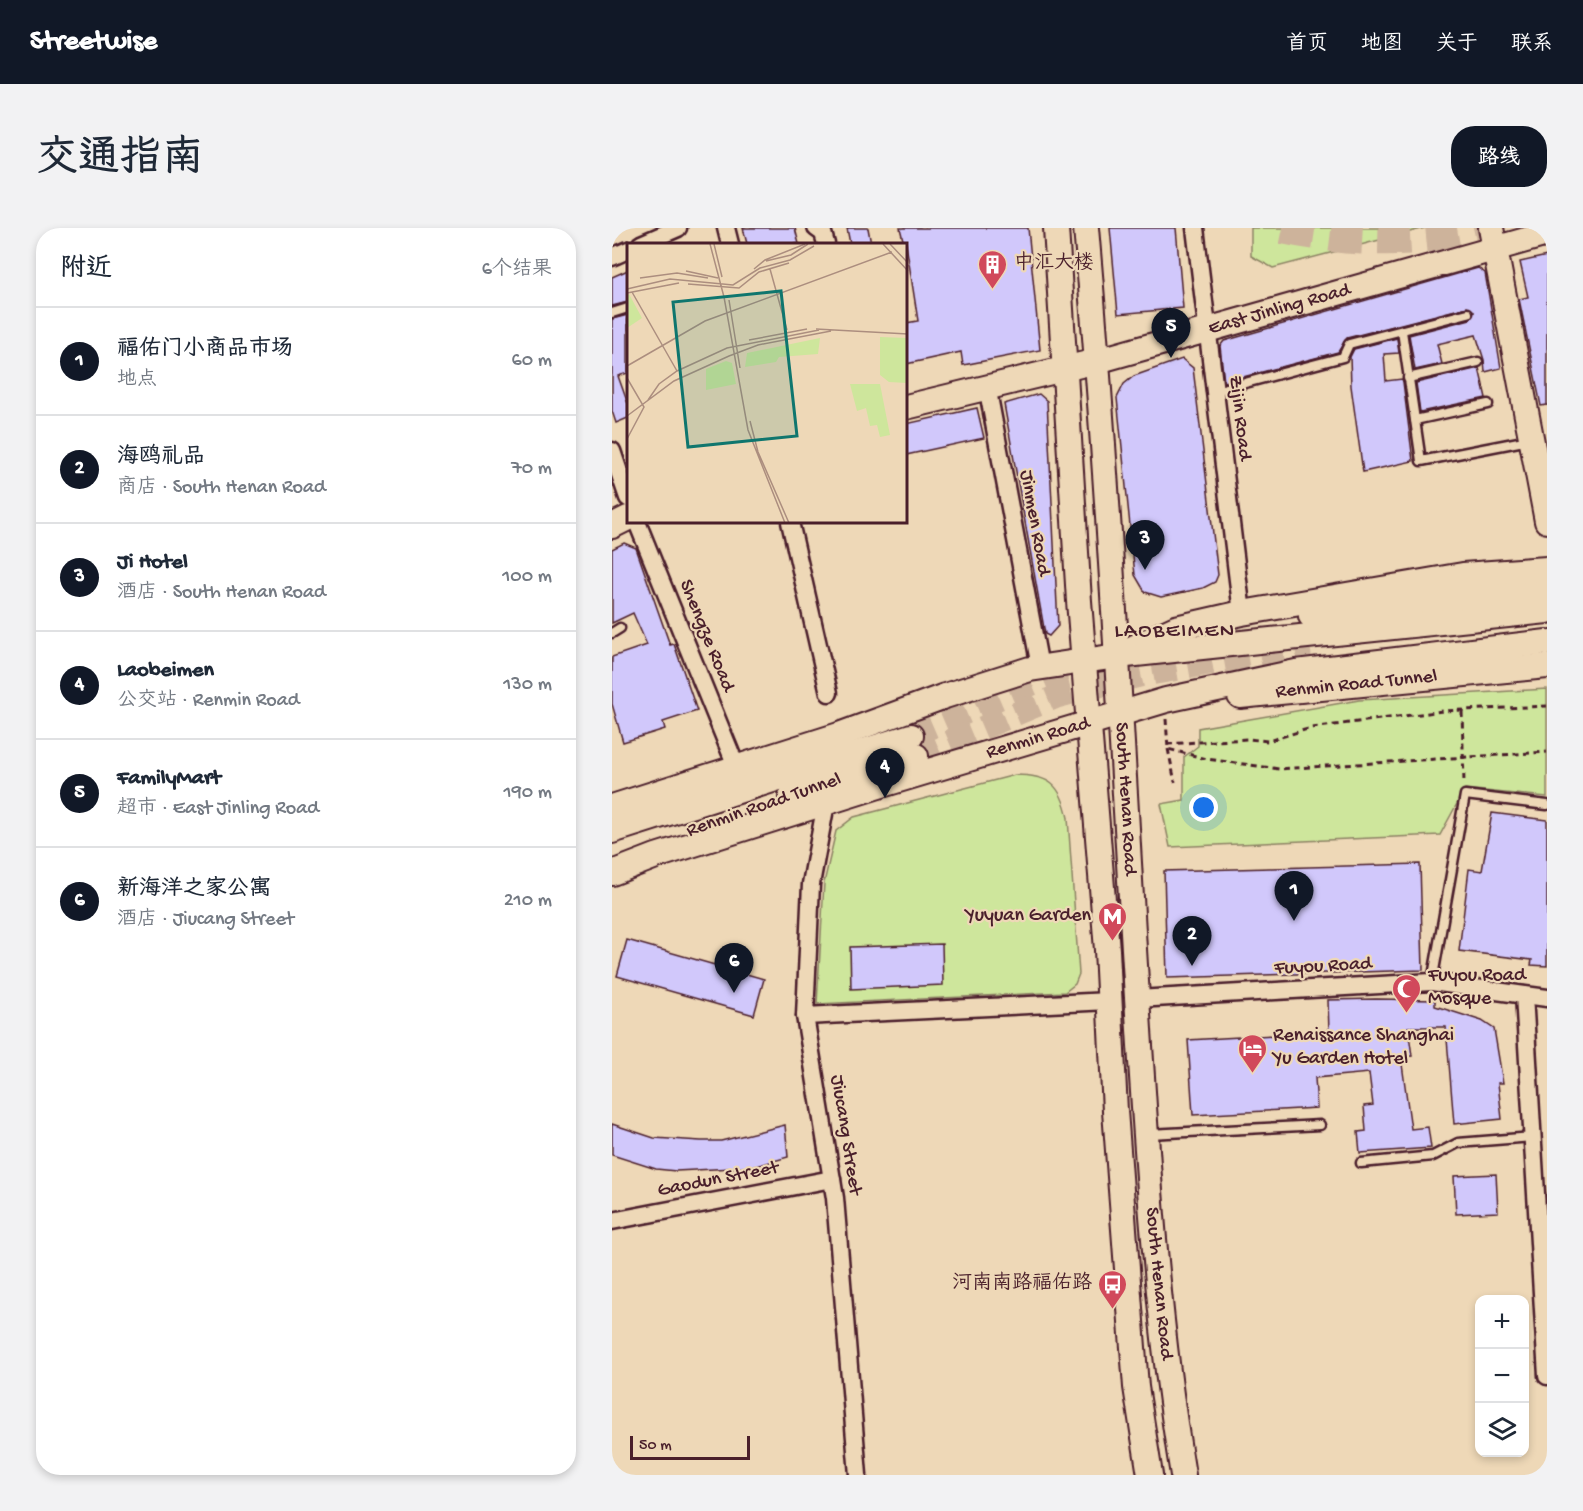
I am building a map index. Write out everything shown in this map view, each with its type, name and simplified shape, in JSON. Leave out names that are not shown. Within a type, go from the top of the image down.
[{"type":"main road","name":"South Henan Road","points":[[1056,228],[1109,1001],[1114,1111],[1136,1387],[1150,1475]]},
{"type":"main road","name":"South Henan Road","points":[[1086,228],[1121,713],[1145,1134],[1167,1382],[1183,1475]]},
{"type":"main road","name":"East Jinling Road","points":[[908,406],[1097,361],[1207,330],[1493,238],[1547,234]]},
{"type":"main road","points":[[1493,238],[1547,522]]},
{"type":"main road","points":[[612,526],[627,518]]},
{"type":"main road","points":[[1117,656],[1176,628],[1242,613],[1463,575],[1547,569]]},
{"type":"main road","points":[[1117,656],[1307,616],[1547,588]]},
{"type":"main road","points":[[612,807],[839,735],[945,696],[1040,668],[1117,656],[1547,611]]},
{"type":"main road","name":"Renmin Road","points":[[612,873],[656,856],[1166,700],[1296,672],[1547,642]]},
{"type":"main road","name":"Renmin Road Tunnel","points":[[1166,700],[1281,694],[1547,666]]},
{"type":"main road","name":"Renmin Road Tunnel","points":[[612,831],[914,746],[612,856]]},
{"type":"street","points":[[643,243],[678,228]]},
{"type":"street","points":[[726,228],[730,243]]},
{"type":"street","points":[[816,228],[823,233],[826,243]]},
{"type":"street","name":"Zijin Road","points":[[1196,228],[1242,613]]},
{"type":"street","points":[[612,257],[627,250]]},
{"type":"street","name":"Jinmen Road","points":[[987,386],[1040,668]]},
{"type":"street","points":[[612,451],[627,495]]},
{"type":"street","name":"Shengze Road","points":[[638,524],[736,766]]},
{"type":"street","points":[[790,524],[829,693]]},
{"type":"street","name":"Jiucang Street","points":[[826,803],[811,884],[805,1016],[832,1179],[858,1475]]},
{"type":"street","name":"Fuyou Road","points":[[1137,999],[1432,982],[1547,998]]},
{"type":"street","points":[[1524,995],[1543,1267],[1547,1376]]},
{"type":"street","points":[[805,1016],[1109,1001]]},
{"type":"street","name":"Gaodun Street","points":[[612,1221],[832,1179]]},
{"type":"lane","points":[[612,313],[627,308]]},
{"type":"lane","points":[[1215,391],[1343,357],[1349,344],[1468,313]]},
{"type":"lane","points":[[1402,331],[1422,461],[1532,439]]},
{"type":"lane","points":[[1408,378],[1478,362]]},
{"type":"lane","points":[[1415,420],[1488,404]]},
{"type":"lane","points":[[1432,982],[1465,797],[1547,805]]},
{"type":"lane","points":[[1145,1134],[1320,1125]]},
{"type":"lane","points":[[1361,1163],[1433,1156],[1458,1143],[1533,1137]]},
{"type":"path","points":[[1166,700],[1167,744],[1175,782]]},
{"type":"path","points":[[1167,744],[1248,739],[1268,741],[1311,728],[1462,711],[1547,706]]},
{"type":"path","points":[[1462,711],[1465,797]]},
{"type":"path","points":[[1168,749],[1207,759],[1279,769],[1547,752]]},
{"type":"green space","points":[[1251,228],[1425,228],[1273,268],[1251,256]]},
{"type":"green space","points":[[1547,689],[1547,797],[1465,789],[1440,835],[1170,847],[1161,804],[1184,800],[1184,757],[1198,746],[1198,728],[1359,700]]},
{"type":"green space","points":[[1015,775],[1037,777],[1052,784],[1062,797],[1065,806],[1068,818],[1079,974],[1075,984],[1065,992],[817,1004],[824,883],[836,831],[854,817]]},
{"type":"building","points":[[743,228],[795,228],[799,243],[747,243]]},
{"type":"building","points":[[847,228],[868,228],[871,243],[850,243]]},
{"type":"building","name":"中汇大楼","points":[[900,228],[1028,228],[1040,350],[963,365],[961,352],[908,364],[908,323],[918,321],[908,243],[904,243]]},
{"type":"building","points":[[1110,228],[1176,228],[1183,308],[1118,314]]},
{"type":"building","points":[[1547,256],[1547,405],[1541,406],[1519,299],[1528,297],[1520,262]]},
{"type":"building","points":[[1478,268],[1485,273],[1501,368],[1485,372],[1484,360],[1476,335],[1437,344],[1442,364],[1415,370],[1409,335],[1470,319],[1474,312],[1467,307],[1347,338],[1338,352],[1224,382],[1220,346],[1224,341]]},
{"type":"building","points":[[627,270],[627,302],[612,306],[612,277]]},
{"type":"building","points":[[627,315],[627,373],[618,376],[627,401],[627,418],[616,423],[612,411],[612,319]]},
{"type":"building","points":[[1397,338],[1399,353],[1384,354],[1386,381],[1402,379],[1413,461],[1363,472],[1351,386],[1350,357],[1354,349]]},
{"type":"building","points":[[1182,359],[1193,368],[1218,575],[1215,582],[1203,588],[1161,597],[1145,592],[1135,575],[1117,398],[1124,384],[1134,376]]},
{"type":"building","points":[[1479,368],[1486,398],[1420,412],[1416,383]]},
{"type":"building","points":[[1039,394],[1047,401],[1058,626],[1049,636],[1045,634],[1004,404]]},
{"type":"building","points":[[977,408],[984,438],[908,455],[908,424]]},
{"type":"building","points":[[624,543],[636,548],[670,645],[674,644],[697,711],[663,722],[665,729],[623,742],[612,704],[612,657],[647,645],[633,613],[612,623],[612,549]]},
{"type":"building","points":[[1492,813],[1547,820],[1547,966],[1531,965],[1532,960],[1459,951],[1469,869],[1482,871]]},
{"type":"building","points":[[1420,864],[1423,970],[1167,978],[1164,871]]},
{"type":"building","points":[[627,940],[764,979],[754,1015],[617,976]]},
{"type":"building","points":[[942,944],[943,985],[851,989],[850,947]]},
{"type":"building","points":[[1328,1000],[1435,1000],[1435,1006],[1482,1021],[1494,1029],[1503,1083],[1498,1083],[1502,1119],[1454,1124],[1446,1027],[1408,1027],[1412,1056],[1401,1057],[1411,1129],[1428,1127],[1431,1148],[1360,1153],[1358,1132],[1366,1131],[1364,1106],[1373,1105],[1369,1073],[1315,1078],[1317,1108],[1193,1115],[1188,1040],[1329,1032]]},
{"type":"building","points":[[612,1124],[654,1138],[701,1141],[721,1141],[785,1125],[788,1157],[752,1167],[676,1171],[656,1169],[612,1155]]},
{"type":"building","points":[[1496,1174],[1498,1212],[1456,1214],[1454,1176]]},
{"type":"tunnel","points":[[1283,228],[1333,236],[1382,239],[1432,237],[1481,228]]},
{"type":"tunnel","points":[[916,756],[1058,696],[1141,675],[1310,646]]},
{"type":"tunnel","points":[[911,736],[1050,676],[1073,671]]},
{"type":"place","name":"中汇大楼","points":[[993,290]]},
{"type":"place","name":"FamilyMart","points":[[1171,358]]},
{"type":"place","name":"Ji Hotel","points":[[1145,570]]},
{"type":"place","name":"Laobeimen","points":[[885,798]]},
{"type":"place","name":"福佑门小商品市场","points":[[1294,921]]},
{"type":"place","name":"Yuyuan Garden","points":[[1112,942]]},
{"type":"place","name":"海鸥礼品","points":[[1192,966]]},
{"type":"place","name":"新海洋之家公寓","points":[[734,993]]},
{"type":"place","name":"Fuyou Road Mosque","points":[[1407,1014]]},
{"type":"place","name":"Renaissance Shanghai Yu Garden Hotel","points":[[1252,1074]]},
{"type":"place","name":"河南南路福佑路","points":[[1113,1310]]},
{"type":"district","name":"LAOBEIMEN","points":[[1175,632]]}]
